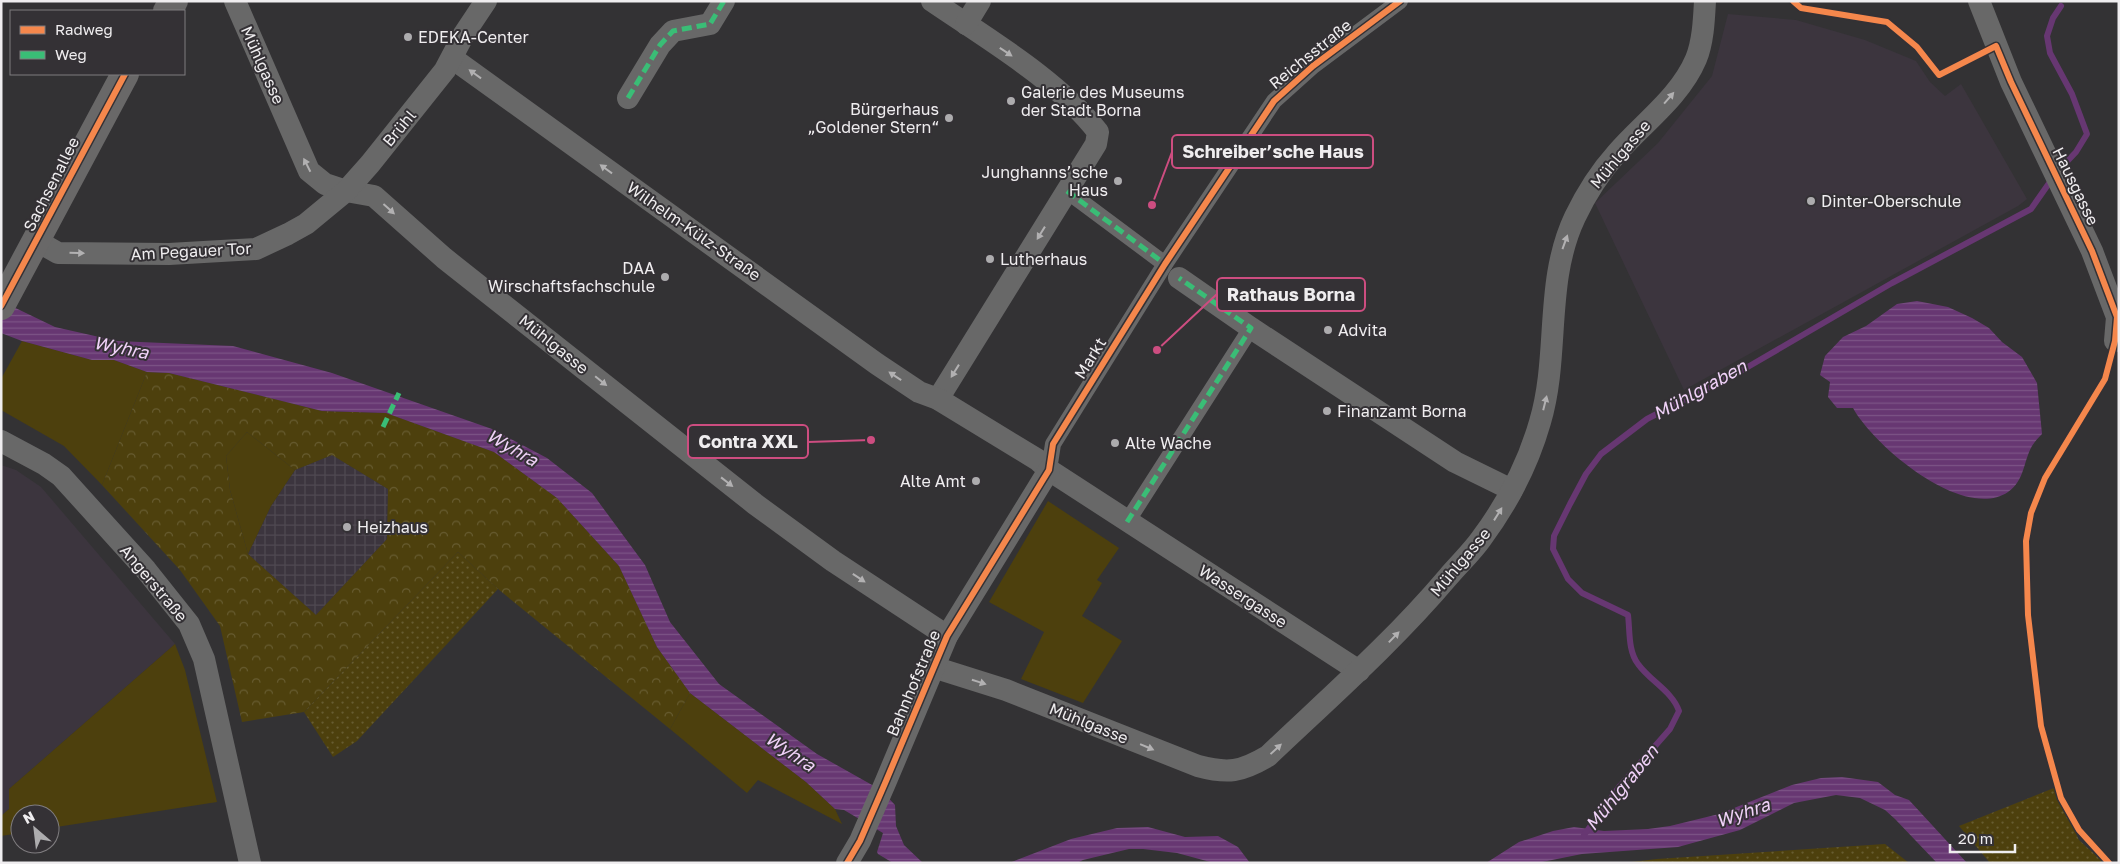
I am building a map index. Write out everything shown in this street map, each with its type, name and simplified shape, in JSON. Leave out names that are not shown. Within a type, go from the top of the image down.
[{"type":"main road","name":"Sachsenallee","points":[[1,306],[124,75]]},
{"type":"street","name":"Mühlgasse","points":[[235,1],[309,171],[325,184],[346,191],[374,196],[444,258],[505,304],[755,504],[833,561],[947,636]]},
{"type":"street","name":"Brühl","points":[[288,234],[306,224],[346,191],[417,106],[452,58],[464,34],[486,1]]},
{"type":"street","points":[[628,98],[660,45],[673,31],[710,24],[724,1]]},
{"type":"street","points":[[932,1],[1041,78],[1089,119],[1098,132],[1096,144],[938,399],[1038,460],[1049,470],[1127,522],[1251,328]]},
{"type":"street","points":[[966,24],[980,1]]},
{"type":"street","name":"Reichsstraße","points":[[1172,271],[1274,101],[1313,66],[1400,1]]},
{"type":"street","name":"Mühlgasse","points":[[933,667],[1006,690],[1198,766],[1216,771],[1233,772],[1250,767],[1268,756],[1390,642],[1480,541],[1512,490],[1532,450],[1548,395],[1556,280],[1563,246],[1575,217],[1593,184],[1616,154],[1668,100],[1689,75],[1697,57],[1704,22],[1705,1]]},
{"type":"street","name":"Hausgasse","points":[[1979,1],[2011,82],[2092,251],[2117,317],[2115,341]]},
{"type":"street","name":"Wilhelm-Külz-Straße","points":[[452,58],[705,238],[877,364],[919,392],[938,399]]},
{"type":"street","points":[[1067,191],[1251,328],[1455,462],[1512,490]]},
{"type":"street","name":"Am Pegauer Tor","points":[[36,241],[58,253],[121,255],[256,249],[288,234]]},
{"type":"street","name":"Markt","points":[[1049,470],[1053,444],[1172,271]]},
{"type":"street","name":"Angerstraße","points":[[1,440],[44,464],[61,476],[146,570],[189,624],[206,667],[250,863]]},
{"type":"street","name":"Bahnhofstraße","points":[[847,863],[860,841],[947,636],[1049,470]]},
{"type":"street","name":"Wassergasse","points":[[1127,522],[1359,671]]},
{"type":"shaded area","name":"Dinter-Oberschule","points":[[1728,14],[1796,20],[1865,40],[1916,61],[1930,82],[1945,96],[1961,84],[2027,199],[2018,206],[1684,390],[1595,203],[1658,143],[1712,76]]},
{"type":"shaded area","points":[[332,455],[388,489],[387,539],[316,615],[248,554],[271,506],[295,470]]},
{"type":"shaded area","points":[[1,465],[16,470],[41,487],[175,644],[9,789],[9,809],[1,816]]},
{"type":"green space","points":[[22,341],[92,360],[114,360],[147,372],[102,485],[64,446],[1,410],[1,379]]},
{"type":"green space","points":[[147,372],[169,373],[322,411],[386,413],[494,452],[557,498],[619,566],[657,647],[690,693],[670,729],[498,589],[458,552],[304,712],[242,722],[220,626],[180,570],[102,485]],"holes":[[[247,432],[295,470],[332,455],[388,489],[387,539],[316,615],[248,554],[230,490],[226,456]]]},
{"type":"green space","points":[[247,432],[295,470],[271,506],[248,554],[230,490],[226,456]]},
{"type":"green space","points":[[1048,501],[1119,548],[1097,580],[1102,583],[1082,616],[1122,641],[1083,703],[1021,679],[1044,632],[989,602]]},
{"type":"green space","points":[[458,552],[498,589],[357,741],[333,757],[304,712]]},
{"type":"green space","points":[[175,644],[185,670],[217,802],[60,826],[60,804],[10,804],[10,835],[1,836],[1,816],[9,809],[9,789]]},
{"type":"green space","points":[[690,693],[806,782],[835,809],[842,824],[758,780],[747,793],[670,729]]},
{"type":"green space","points":[[2054,788],[2079,840],[2104,863],[1990,863],[1959,826]]},
{"type":"green space","points":[[1885,844],[1909,863],[1623,863],[1657,859]]},
{"type":"water","name":"Wyhra","points":[[1,301],[55,327],[117,341],[233,346],[332,373],[492,429],[547,458],[592,493],[645,565],[670,622],[719,684],[817,754],[881,790],[895,805],[896,826],[904,845],[923,863],[893,863],[878,854],[883,833],[844,810],[835,809],[806,782],[690,693],[657,647],[619,566],[557,498],[494,452],[386,413],[322,411],[169,373],[147,372],[114,360],[92,360],[22,341],[1,333]]},
{"type":"water","points":[[1917,301],[1948,307],[1989,328],[2002,342],[2022,357],[2037,383],[2042,434],[2029,452],[2018,482],[2008,492],[1989,499],[1968,497],[1944,488],[1921,475],[1899,459],[1879,441],[1853,408],[1837,408],[1828,397],[1830,382],[1820,375],[1825,356],[1843,337],[1866,326],[1897,304]]},
{"type":"water","name":"Wyhra","points":[[1842,777],[1878,782],[1895,795],[1909,800],[1967,863],[1937,863],[1885,810],[1860,798],[1836,795],[1794,803],[1740,830],[1678,847],[1582,854],[1537,863],[1486,863],[1519,842],[1553,831],[1574,827],[1604,831],[1670,826],[1719,814],[1792,785],[1821,778]]},
{"type":"water","points":[[1148,827],[1185,837],[1218,836],[1238,847],[1250,863],[1214,863],[1177,853],[1129,849],[1077,863],[1009,863],[1071,839],[1117,828]]},
{"type":"waterway","name":"Mühlgraben","points":[[2058,171],[2076,152],[2087,134],[2072,94],[2050,53],[2047,36],[2053,18],[2061,6]]},
{"type":"waterway","name":"Mühlgraben","points":[[1584,835],[1619,787],[1670,729],[1679,711],[1666,692],[1643,670],[1635,659],[1630,641],[1628,615],[1582,593],[1568,579],[1553,549],[1554,536],[1586,474],[1601,454],[1647,419],[1746,368],[1892,283],[2031,209],[2052,179]]},
{"type":"marked path","points":[[628,98],[660,45],[673,31],[710,24],[724,1]]},
{"type":"marked path","points":[[1067,191],[1165,264]]},
{"type":"marked path","points":[[1127,522],[1251,328],[1179,278]]},
{"type":"marked path","points":[[383,427],[399,393]]},
{"type":"cycle path","points":[[847,863],[860,841],[947,636],[1049,470],[1053,444],[1165,264],[1274,101],[1313,66],[1400,1]]},
{"type":"cycle path","points":[[1793,1],[1801,8],[1887,22],[1917,47],[1939,75],[1996,46],[2011,82],[2092,251],[2117,317],[2115,341],[2105,379],[2045,478],[2031,513],[2026,541],[2028,615],[2041,726],[2061,798],[2079,830],[2109,863]]},
{"type":"cycle path","points":[[1,306],[124,75]]},
{"type":"place","name":"EDEKA-Center","points":[[408,37]]},
{"type":"place","name":"Galerie des Museums der Stadt Borna","points":[[1011,101]]},
{"type":"place","name":"Bürgerhaus „Goldener Stern“","points":[[949,118]]},
{"type":"place","name":"Junghanns’sche Haus","points":[[1118,181]]},
{"type":"place","name":"Dinter-Oberschule","points":[[1811,201]]},
{"type":"place","name":"Schreiber’sche Haus","points":[[1152,205]]},
{"type":"place","name":"Lutherhaus","points":[[990,259]]},
{"type":"place","name":"DAA Wirschaftsfachschule","points":[[665,277]]},
{"type":"place","name":"Advita","points":[[1328,330]]},
{"type":"place","name":"Rathaus Borna","points":[[1157,350]]},
{"type":"place","name":"Finanzamt Borna","points":[[1327,411]]},
{"type":"place","name":"Contra XXL","points":[[871,440]]},
{"type":"place","name":"Alte Wache","points":[[1115,443]]},
{"type":"place","name":"Alte Amt","points":[[976,481]]},
{"type":"place","name":"Heizhaus","points":[[347,527]]}]
